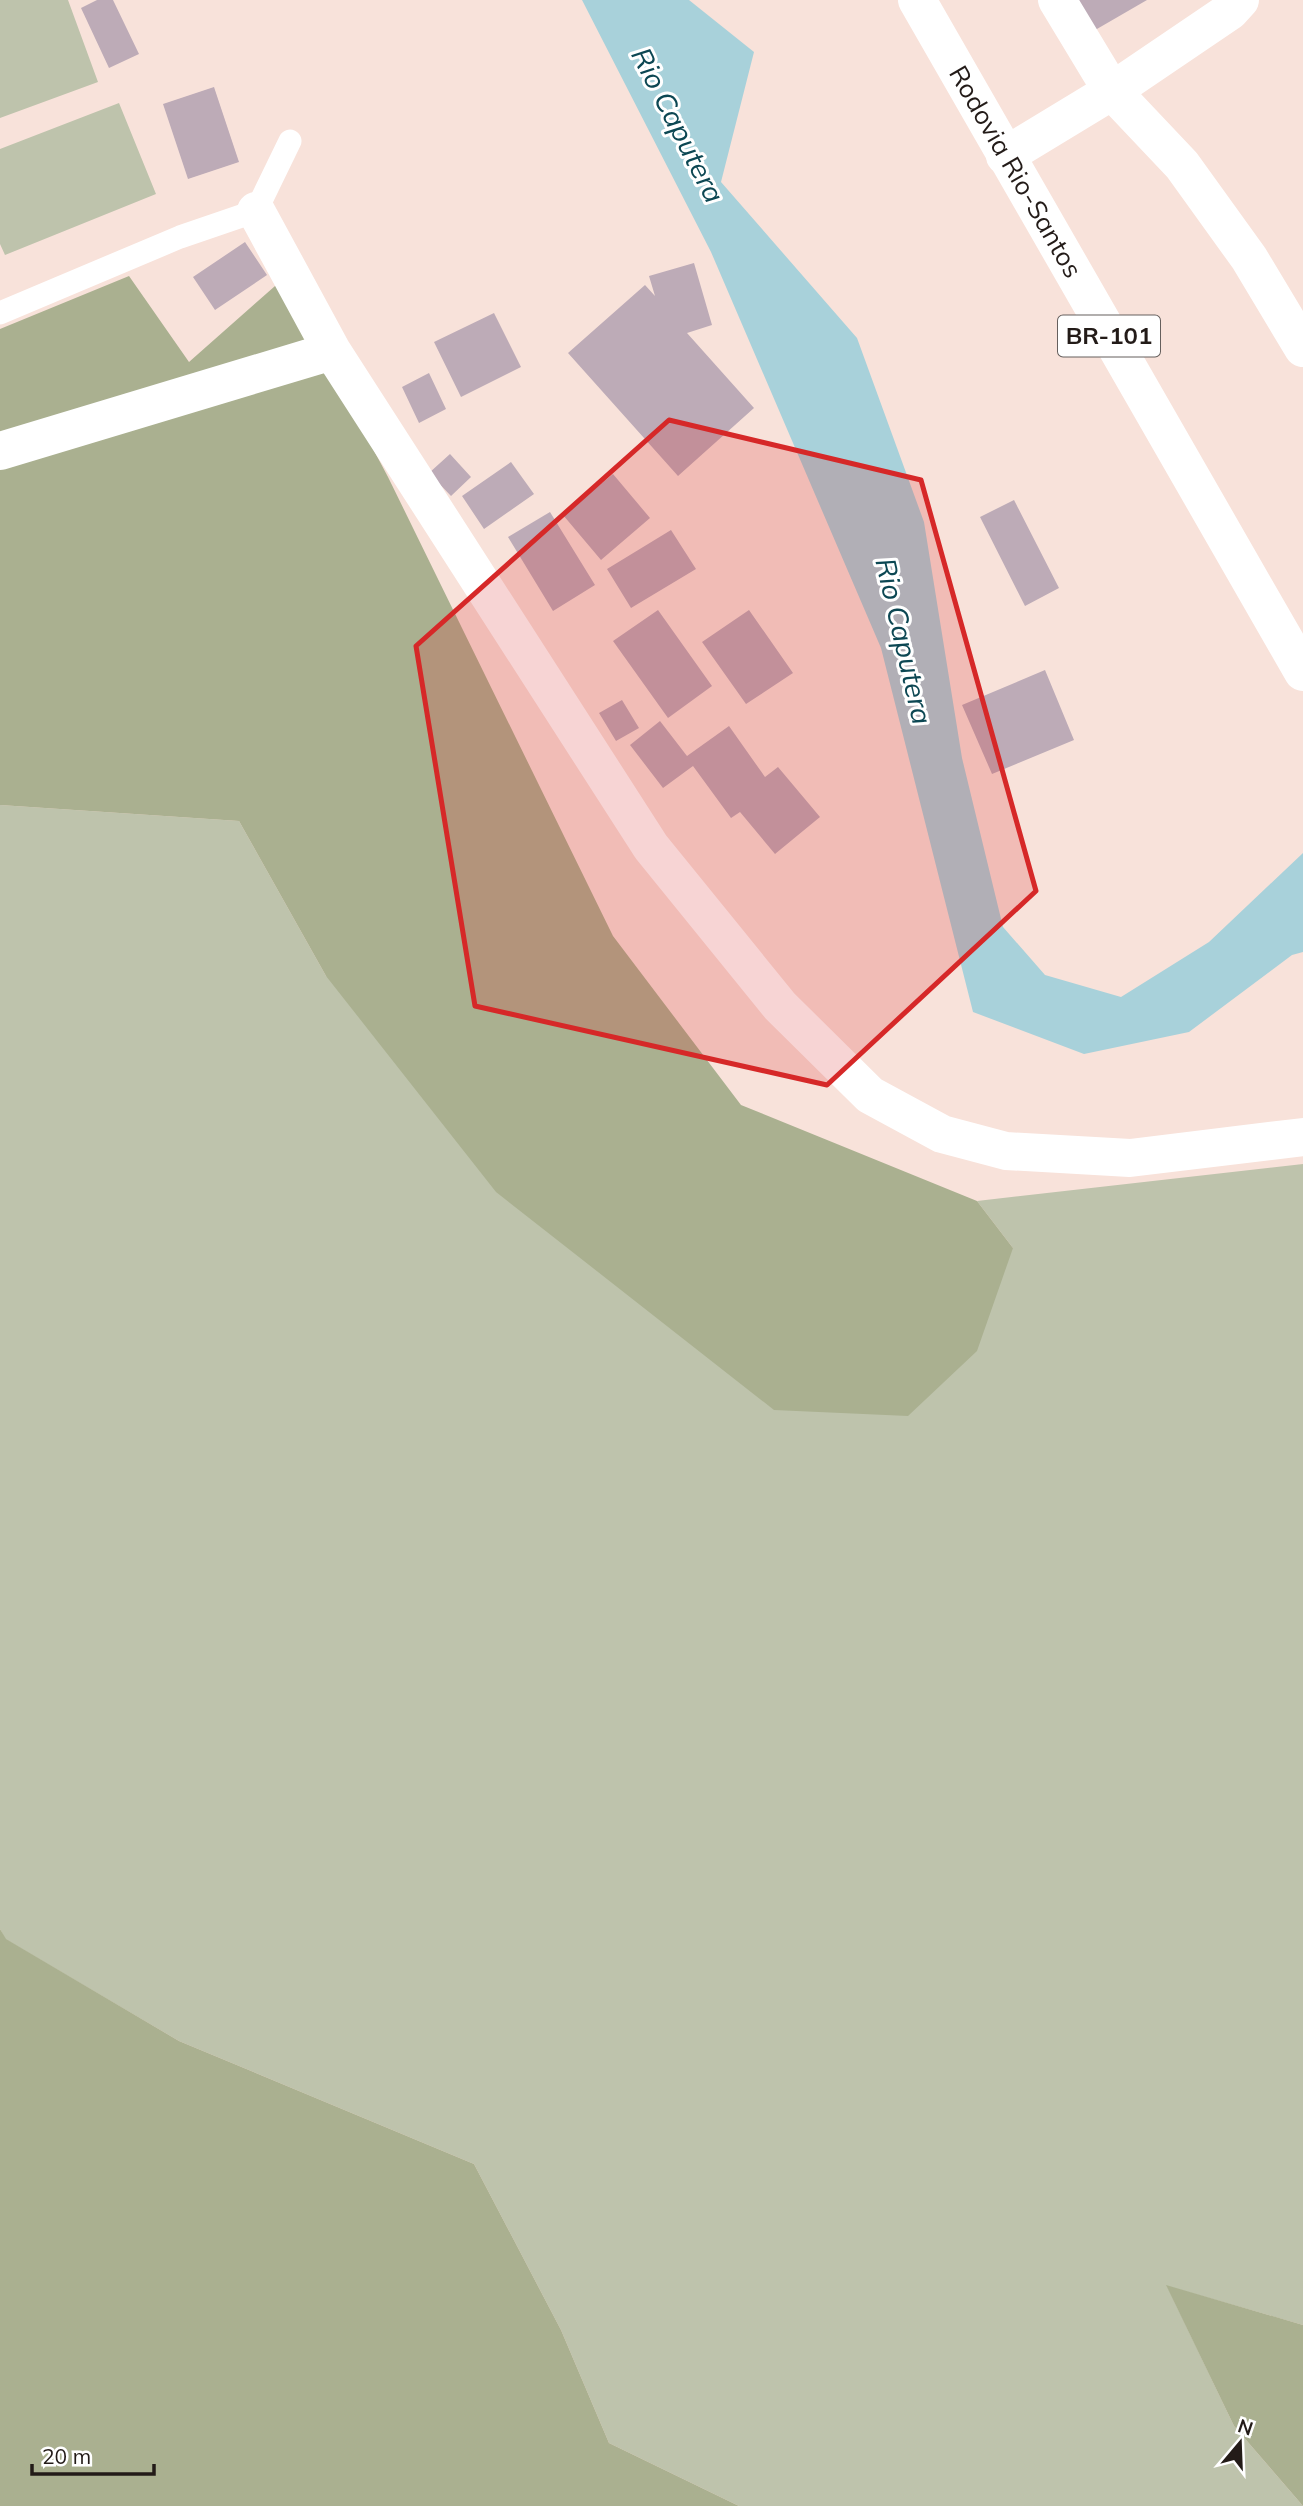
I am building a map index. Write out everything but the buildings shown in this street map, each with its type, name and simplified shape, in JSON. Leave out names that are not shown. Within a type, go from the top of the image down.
[{"type":"main road","name":"Rodovia Rio-Santos","points":[[917,0],[1303,672]]},
{"type":"main road","points":[[1057,0],[1112,91],[1182,165],[1249,258],[1303,348]]},
{"type":"main road","points":[[1005,156],[1112,91],[1230,11],[1240,0]]},
{"type":"main road","points":[[257,211],[332,351],[651,848],[780,1006],[870,1095],[942,1134],[1006,1151],[1130,1158],[1303,1136]]},
{"type":"main road","points":[[0,450],[332,351]]},
{"type":"lane","points":[[0,313],[180,237],[257,211],[290,141]]},
{"type":"highlighted area","points":[[669,420],[921,480],[1036,891],[827,1085],[475,1006],[416,646]]},
{"type":"green space","points":[[0,0],[68,0],[98,82],[0,118]]},
{"type":"green space","points":[[119,103],[156,194],[5,255],[0,244],[0,149]]},
{"type":"green space","points":[[129,276],[189,362],[283,279],[388,477],[613,936],[741,1105],[977,1201],[1013,1248],[977,1351],[908,1416],[774,1410],[496,1192],[326,976],[239,821],[0,805],[0,329]]},
{"type":"green space","points":[[0,805],[239,821],[326,976],[1013,1248],[977,1201],[1303,1164],[1303,2325],[1167,2286],[1234,2426],[1303,2506],[739,2506],[609,2443],[561,2330],[474,2164],[179,2041],[5,1939],[0,1929]]},
{"type":"green space","points":[[0,1929],[6,1939],[179,2041],[474,2164],[561,2330],[609,2443],[739,2506],[0,2506]]},
{"type":"green space","points":[[1166,2285],[1303,2325],[1303,2506],[1234,2426]]},
{"type":"water","name":"Rio Caputera","points":[[582,0],[689,0],[754,52],[721,182],[857,338],[924,522],[962,758],[1003,927],[1045,975],[1121,997],[1209,942],[1303,853],[1303,952],[1292,955],[1189,1032],[1084,1054],[973,1012],[881,648],[711,252]]}]
